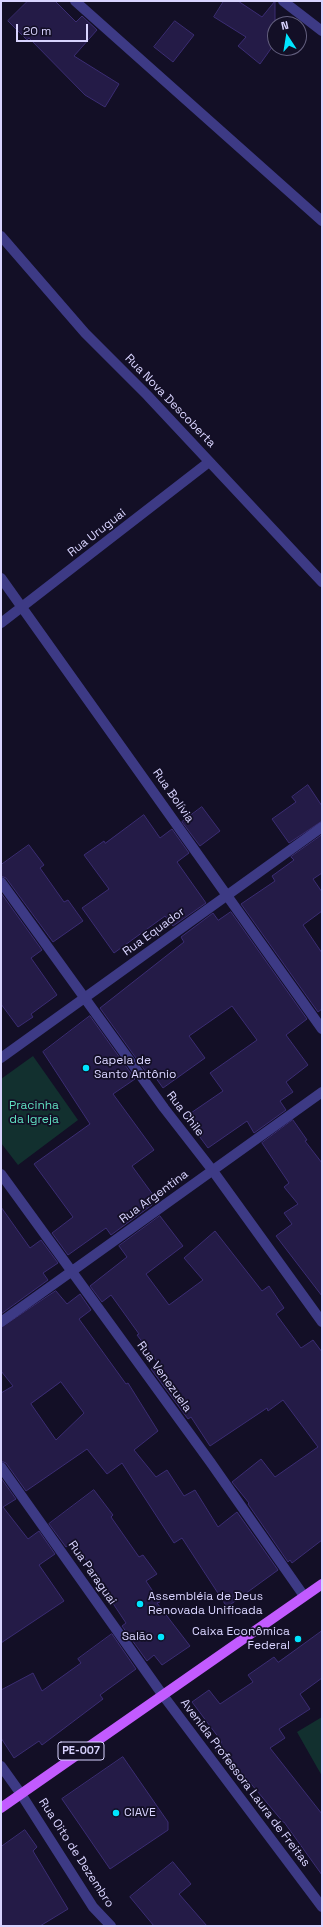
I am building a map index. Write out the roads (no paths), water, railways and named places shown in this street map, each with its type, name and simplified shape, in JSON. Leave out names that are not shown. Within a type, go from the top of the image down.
[{"type":"main road","name":"PE-007","points":[[1,1808],[162,1694],[322,1584]]},
{"type":"street","points":[[75,1],[322,220]]},
{"type":"street","points":[[283,1],[322,31]]},
{"type":"street","name":"Rua Nova Descoberta","points":[[1,236],[85,333],[322,582]]},
{"type":"street","name":"Rua Uruguai","points":[[1,623],[209,462]]},
{"type":"street","name":"Rua Bolívia","points":[[1,578],[322,1029]]},
{"type":"street","name":"Rua Equador","points":[[1,1058],[322,827]]},
{"type":"street","name":"Rua Chile","points":[[1,882],[164,1108],[213,1171],[322,1322]]},
{"type":"street","name":"Rua Argentina","points":[[1,1322],[322,1092]]},
{"type":"street","name":"Rua Venezuela","points":[[1,1174],[210,1463],[304,1596]]},
{"type":"street","name":"Rua Paraguai","points":[[1,1467],[162,1694]]},
{"type":"street","name":"Avenida Professora Laura de Freitas","points":[[162,1694],[322,1907]]},
{"type":"street","points":[[1,1766],[22,1794]]},
{"type":"street","name":"Rua Oito de Dezembro","points":[[22,1794],[93,1907],[111,1926]]},
{"type":"place","name":"Capela de Santo Antônio","points":[[86,1068]]},
{"type":"place","name":"Assembléia de Deus Renovada Unificada","points":[[140,1604]]},
{"type":"place","name":"Salão","points":[[161,1637]]},
{"type":"place","name":"Caixa Econômica Federal","points":[[298,1639]]},
{"type":"place","name":"CIAVE","points":[[116,1813]]},
{"type":"park label","name":"Pracinha da Igreja","points":[[34,1113]]}]
